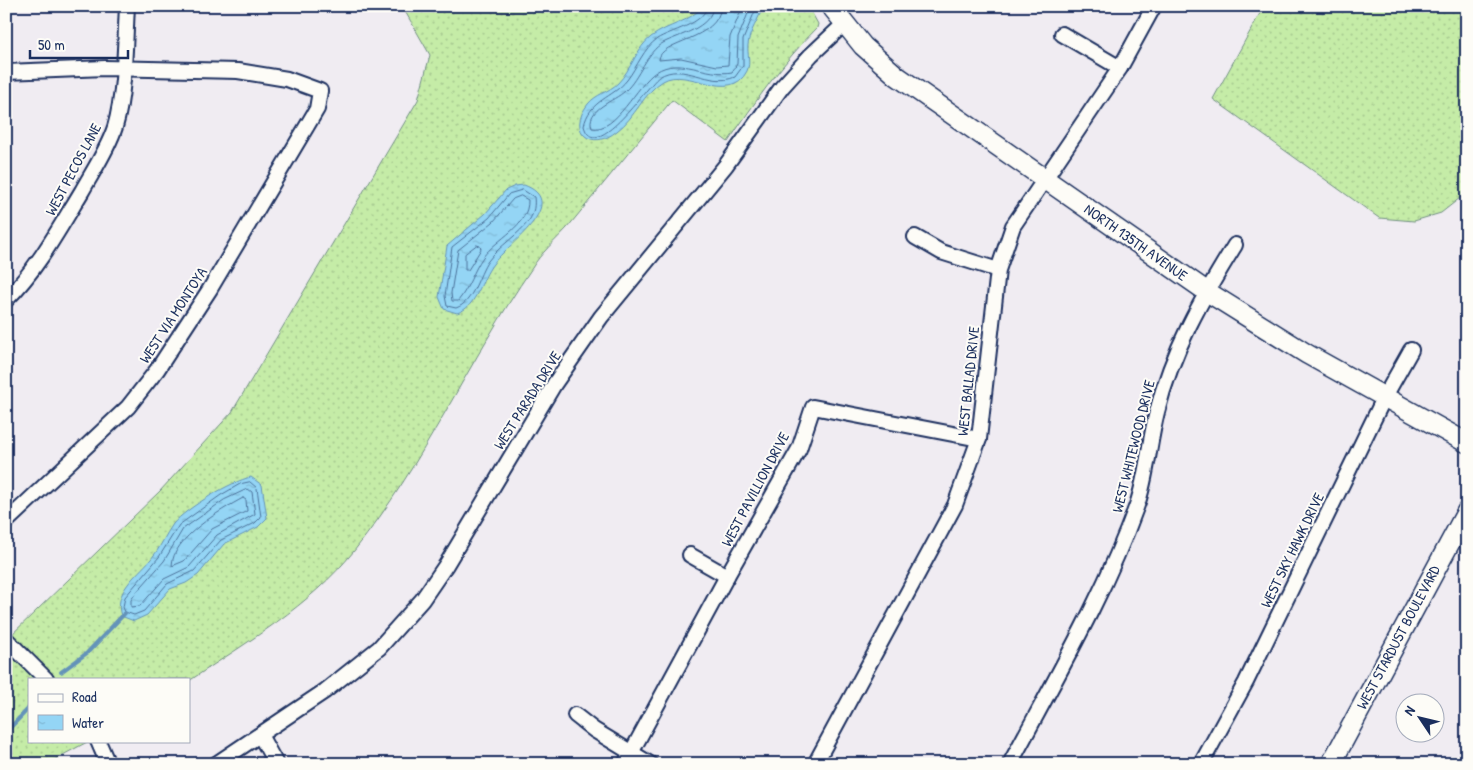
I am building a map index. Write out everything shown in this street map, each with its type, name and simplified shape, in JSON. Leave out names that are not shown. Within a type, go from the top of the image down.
[{"type":"street","name":"WEST PECOS LANE","points":[[6,300],[28,278],[96,168],[115,127],[124,69],[127,6]]},
{"type":"street","name":"NORTH 135TH AVENUE","points":[[831,6],[863,46],[897,76],[1206,291],[1306,354],[1467,443]]},
{"type":"street","name":"WEST BALLAD DRIVE","points":[[815,764],[955,505],[980,439],[998,270],[1013,226],[1120,68],[1154,6]]},
{"type":"street","name":"WEST PARADA DRIVE","points":[[216,764],[325,691],[379,648],[422,600],[446,565],[555,383],[601,316],[726,165],[782,87],[810,55],[844,24]]},
{"type":"street","points":[[1062,34],[1120,68]]},
{"type":"street","points":[[6,72],[124,69]]},
{"type":"street","name":"WEST VIA MONTOYA","points":[[6,522],[128,407],[171,352],[317,109],[320,91],[287,79],[238,71],[124,69]]},
{"type":"street","points":[[915,237],[941,252],[998,270]]},
{"type":"street","name":"WEST WHITEWOOD DRIVE","points":[[1010,764],[1116,563],[1138,502],[1157,413],[1172,360],[1206,291],[1235,245]]},
{"type":"street","name":"WEST SKY HAWK DRIVE","points":[[1201,764],[1257,660],[1384,398],[1411,350]]},
{"type":"street","name":"WEST PAVILLION DRIVE","points":[[627,758],[726,576],[799,449],[813,407],[980,439]]},
{"type":"street","name":"WEST STARDUST BOULEVARD","points":[[1330,764],[1467,511]]},
{"type":"street","points":[[690,555],[726,576]]},
{"type":"street","points":[[6,639],[45,678]]},
{"type":"street","points":[[575,716],[627,758],[650,764]]},
{"type":"street","points":[[260,735],[276,764]]},
{"type":"street","points":[[98,742],[108,764]]},
{"type":"green space","points":[[402,6],[808,6],[818,24],[817,28],[769,83],[728,142],[672,100],[536,263],[509,303],[424,447],[379,518],[337,571],[318,589],[277,622],[190,680],[190,678],[28,678],[28,742],[87,742],[46,764],[6,764],[6,640],[160,491],[232,412],[418,100],[430,55]]},
{"type":"green space","points":[[1264,6],[1467,6],[1467,189],[1460,198],[1441,213],[1414,221],[1379,218],[1213,99]]},
{"type":"water","points":[[703,6],[763,6],[749,40],[748,68],[739,81],[730,85],[719,85],[684,78],[673,78],[663,81],[650,92],[617,131],[599,140],[585,136],[581,130],[580,123],[582,114],[588,104],[611,89],[623,78],[646,41],[664,29],[685,20]]},
{"type":"water","points":[[524,185],[537,193],[541,202],[538,213],[531,225],[493,264],[474,299],[464,310],[457,313],[444,309],[439,297],[447,246],[485,214],[506,190]]},
{"type":"water","points":[[251,477],[262,485],[267,518],[258,527],[224,544],[198,575],[186,583],[170,589],[147,615],[134,621],[121,616],[119,607],[123,592],[154,555],[173,524],[188,510],[210,496]]},
{"type":"waterway","points":[[61,672],[87,653],[125,613]]},
{"type":"waterway","points":[[6,732],[28,709]]}]
